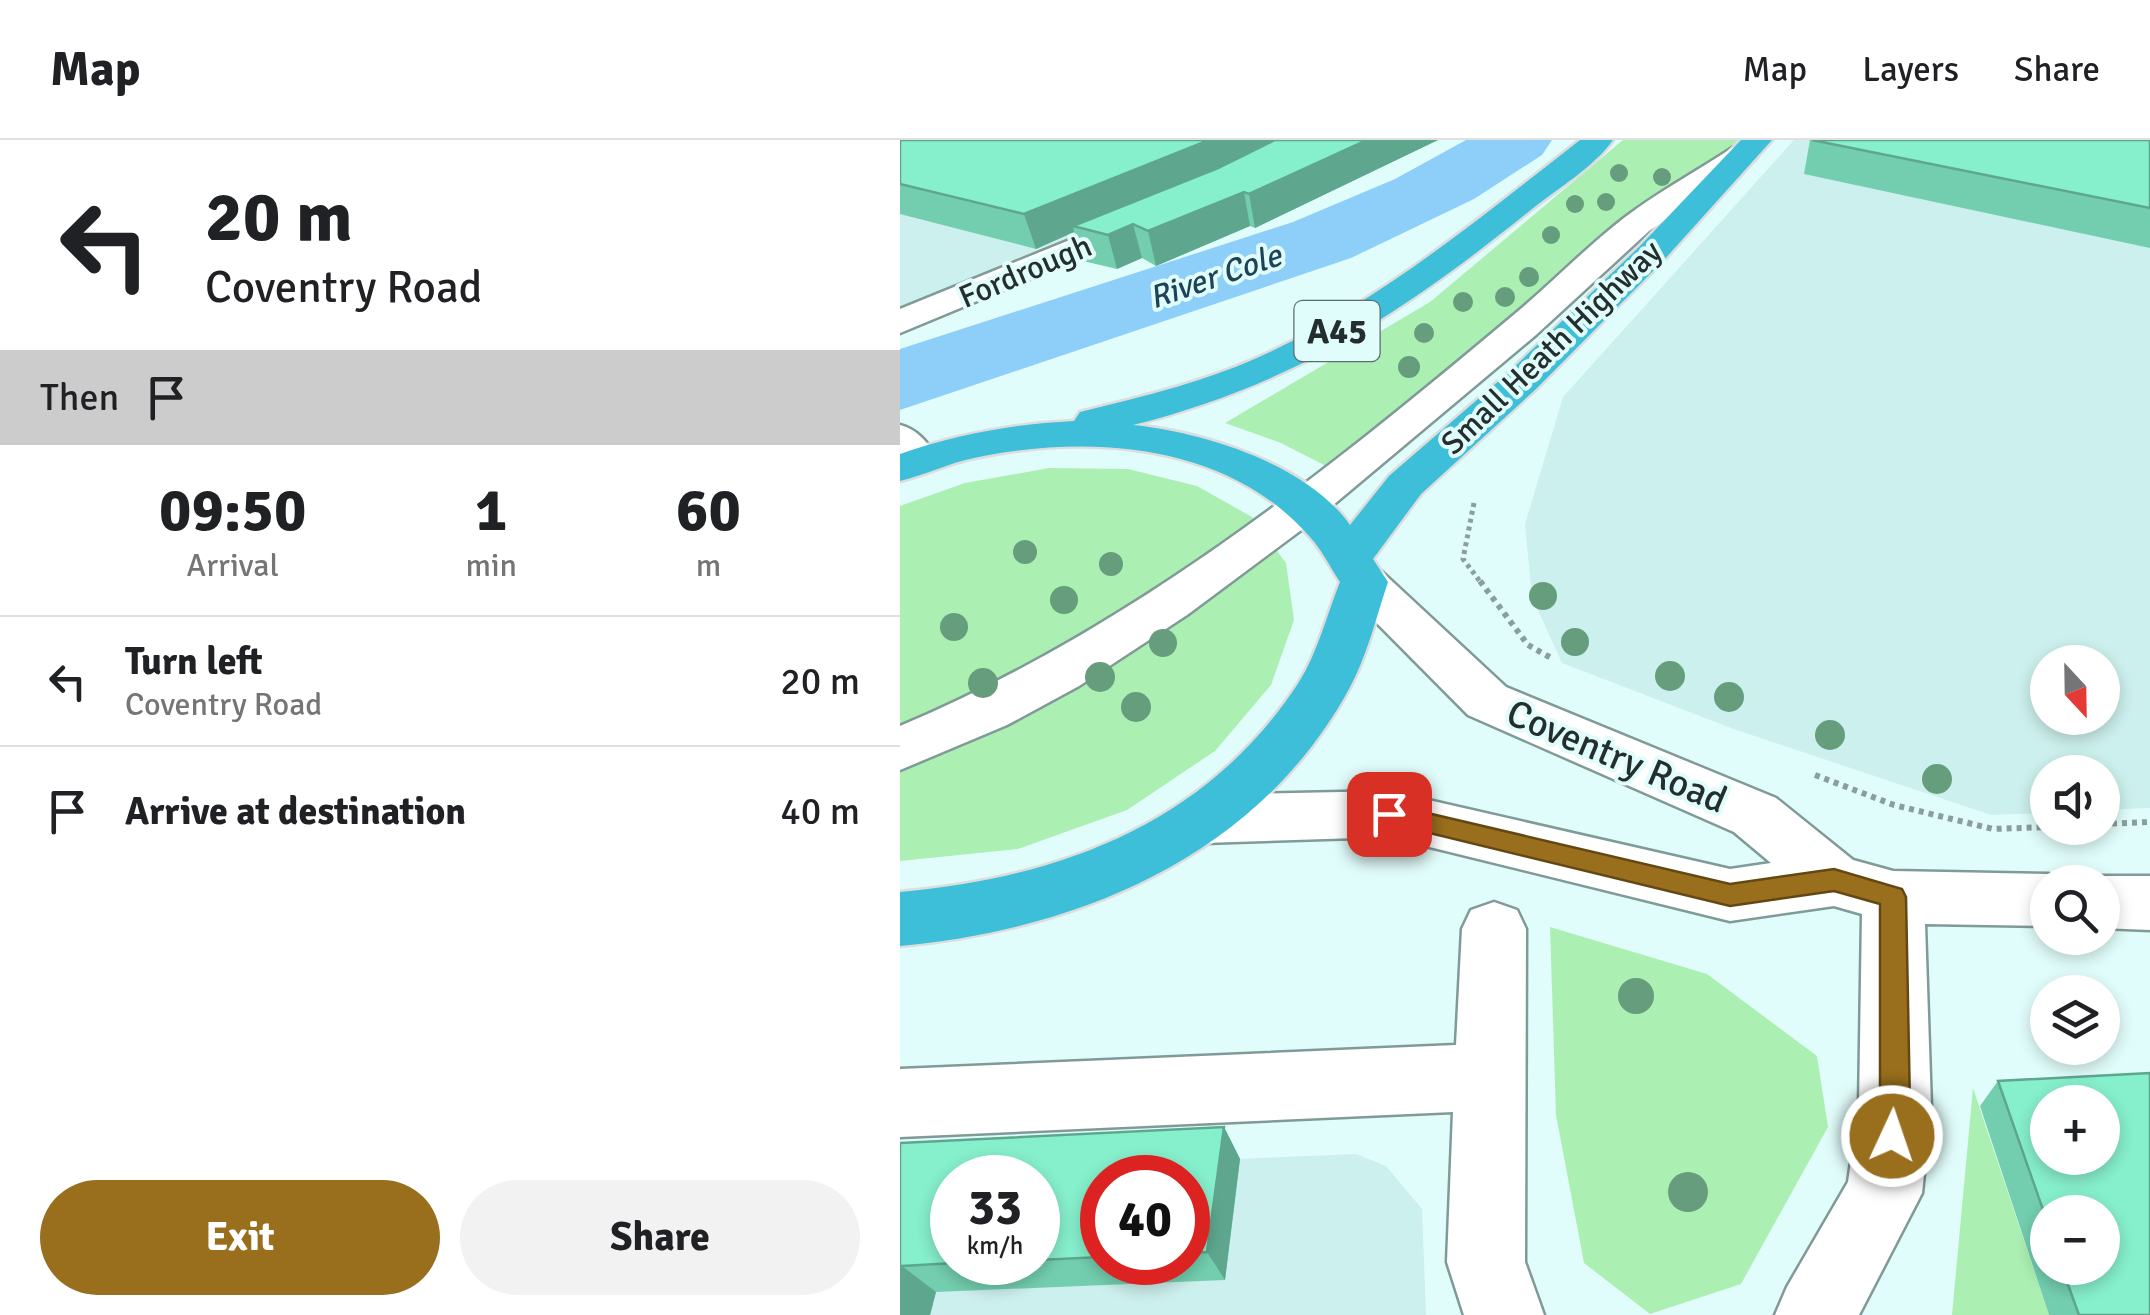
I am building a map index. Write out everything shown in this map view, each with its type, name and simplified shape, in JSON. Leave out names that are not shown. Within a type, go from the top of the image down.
[{"type":"highway","name":"A45","points":[[1034,434],[1144,410],[1283,360],[1408,287],[1598,140]]},
{"type":"highway","name":"Small Heath Highway","points":[[900,918],[956,916],[1048,898],[1130,863],[1204,819],[1266,766],[1326,684],[1357,570],[1405,486],[1522,381],[1651,254],[1750,147]]},
{"type":"highway","points":[[906,455],[1034,434],[1141,437],[1194,447],[1245,464],[1282,486],[1331,531],[1357,570]]},
{"type":"street","points":[[900,748],[988,712],[1060,674],[1169,602],[1304,506],[1524,326],[1637,224],[1750,147]]},
{"type":"street","name":"Fordrough","points":[[900,322],[1176,207]]},
{"type":"street","name":"Coventry Road","points":[[1357,570],[1487,702],[1755,815],[1864,888]]},
{"type":"street","points":[[1204,819],[1389,814],[1730,895],[1864,888],[2030,899]]},
{"type":"street","points":[[1814,1315],[1884,1193],[1895,1107],[1864,888]]},
{"type":"street","points":[[2120,903],[2150,904]]},
{"type":"street","points":[[1494,930],[1486,1262],[1504,1315]]},
{"type":"street","points":[[900,1103],[1490,1077]]},
{"type":"path","points":[[1474,500],[1463,558],[1528,644],[1561,663]]},
{"type":"path","points":[[1804,770],[1894,804],[1993,829],[2030,827]]},
{"type":"path","points":[[2120,823],[2150,822]]},
{"type":"shaded area","points":[[900,140],[1130,217],[900,312]]},
{"type":"shaded area","points":[[1794,140],[2150,140],[2150,808],[2120,809],[2120,755],[2030,755],[2030,814],[1991,815],[1731,728],[1562,663],[1532,597],[1525,524],[1563,397]]},
{"type":"shaded area","points":[[1356,1154],[1386,1166],[1422,1209],[1426,1315],[900,1315],[900,1178],[930,1175],[930,1285],[1060,1285],[1060,1166],[1080,1165],[1080,1285],[1210,1285],[1210,1160]]},
{"type":"green space","points":[[1623,140],[1738,140],[1718,161],[1623,222],[1330,468],[1281,443],[1225,423],[1430,302]]},
{"type":"green space","points":[[1049,468],[1128,469],[1197,486],[1252,517],[1286,563],[1294,620],[1271,685],[1215,751],[1127,810],[1018,849],[900,861],[900,506],[965,483]]},
{"type":"green space","points":[[1550,927],[1707,974],[1817,1056],[1828,1127],[1741,1284],[1650,1314],[1584,1263],[1556,1115]]},
{"type":"green space","points":[[1973,1088],[2030,1258],[2030,1285],[2039,1285],[2049,1315],[1952,1315]]},
{"type":"building","points":[[900,140],[1209,140],[1024,214],[900,184]]},
{"type":"building","points":[[1275,140],[1367,140],[1249,194],[1244,192],[1148,231],[1133,224],[1108,235],[1073,226],[1218,168]]},
{"type":"building","points":[[1812,140],[2150,140],[2150,208]]},
{"type":"building","points":[[2150,1073],[2150,1315],[2079,1315],[2068,1285],[2120,1285],[2120,1195],[2038,1195],[2031,1175],[2120,1175],[2120,1085],[2030,1085],[2030,1173],[1998,1081]]},
{"type":"building","points":[[1224,1127],[1210,1230],[1210,1155],[1080,1155],[1080,1258],[1060,1259],[1060,1155],[930,1155],[930,1264],[902,1266],[900,1271],[900,1143]]},
{"type":"waterway","name":"River Cole","points":[[900,381],[1322,240],[1422,195],[1516,140]]},
{"type":"route","points":[[1389,814],[1730,895],[1834,880],[1893,897],[1892,1136]]}]
